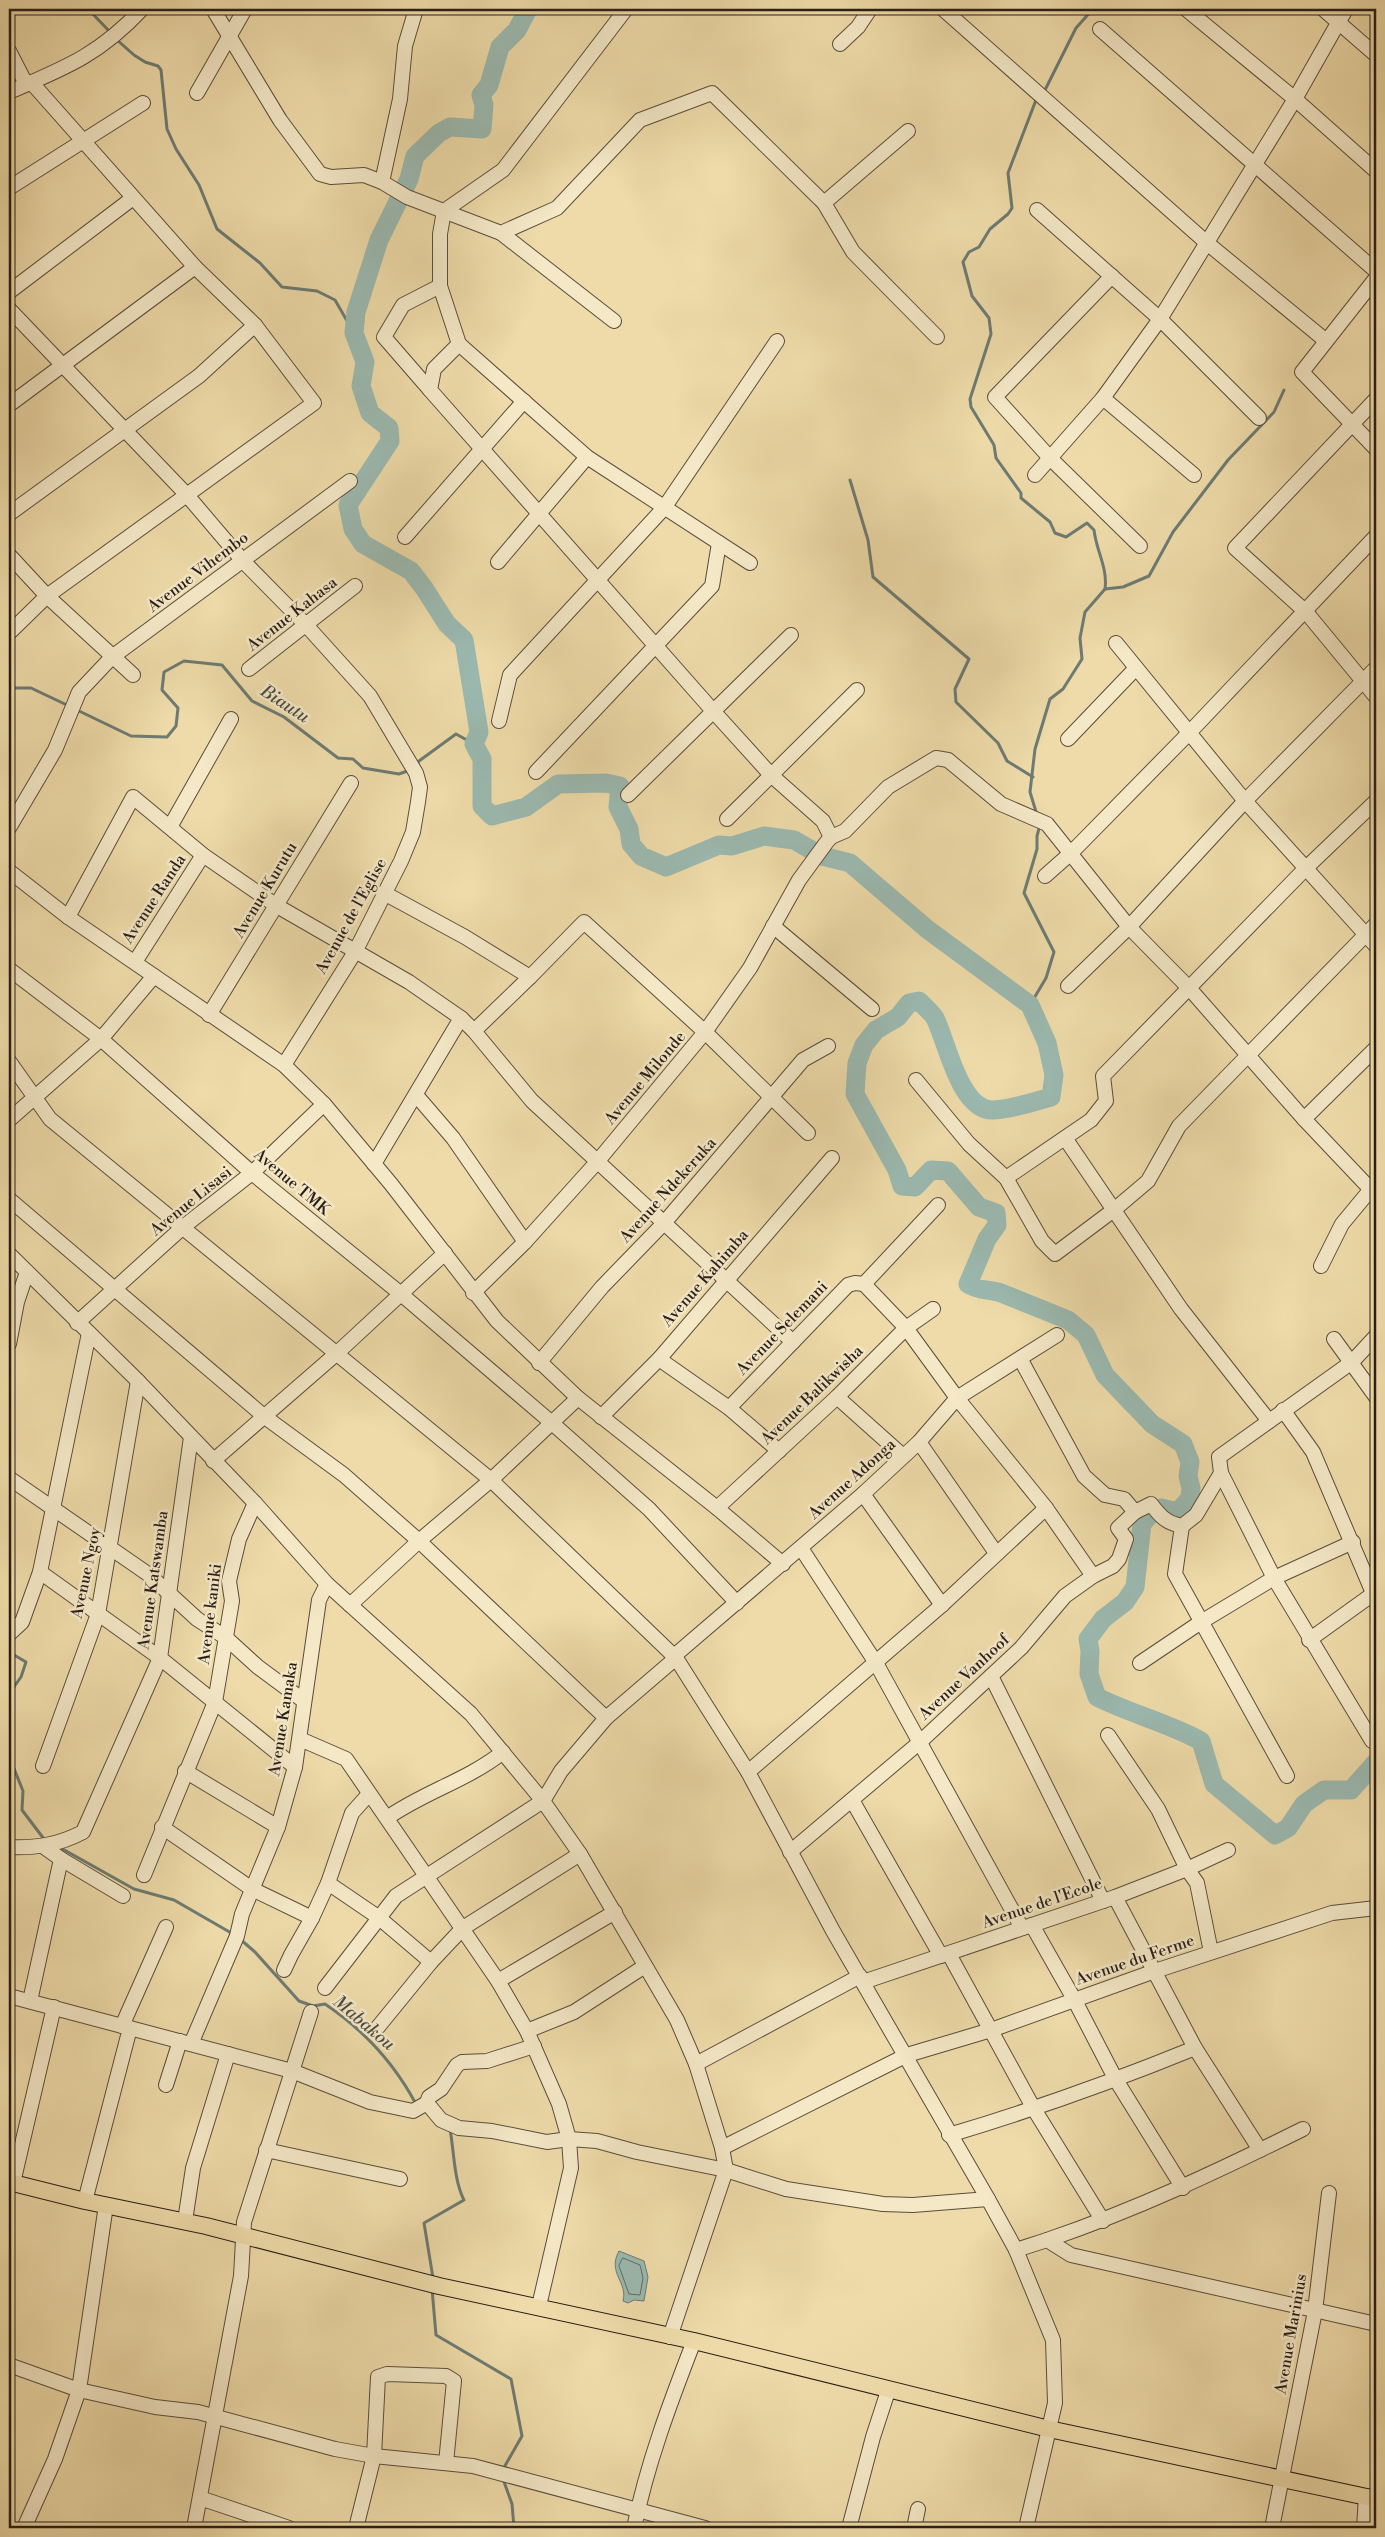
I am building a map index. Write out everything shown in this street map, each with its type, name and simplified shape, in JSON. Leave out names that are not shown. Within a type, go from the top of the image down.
[{"type":"main road","points":[[11,2183],[106,2206],[185,2221],[433,2284],[694,2341],[888,2391],[1049,2429],[1371,2498]]},
{"type":"street","points":[[9,92],[75,64],[116,36],[142,9]]},
{"type":"street","points":[[213,9],[280,120],[320,174],[331,177],[364,175],[382,182],[400,194],[501,233],[614,321]]},
{"type":"street","points":[[196,93],[228,35],[245,9]]},
{"type":"street","points":[[382,182],[400,100],[405,46],[416,9]]},
{"type":"street","points":[[626,9],[503,170],[444,211],[440,234],[440,286],[459,344],[587,457],[750,563]]},
{"type":"street","points":[[840,44],[858,27],[870,9]]},
{"type":"street","points":[[943,9],[1207,243],[1325,340]]},
{"type":"street","points":[[1186,9],[1295,99],[1376,171]]},
{"type":"street","points":[[1323,9],[1376,55]]},
{"type":"street","points":[[1035,475],[1103,398],[1160,319],[1295,99],[1346,9]]},
{"type":"street","points":[[1100,29],[1376,271]]},
{"type":"street","points":[[9,51],[29,83],[195,267],[255,325],[314,403],[47,596],[9,632]]},
{"type":"street","points":[[501,233],[557,208],[640,120],[712,93],[824,202],[853,252],[937,337]]},
{"type":"street","points":[[9,188],[143,103]]},
{"type":"street","points":[[824,202],[908,131]]},
{"type":"street","points":[[9,292],[133,198]]},
{"type":"street","points":[[1037,210],[1160,319],[1258,418]]},
{"type":"street","points":[[9,405],[60,365],[195,267]]},
{"type":"street","points":[[1112,276],[996,397],[1050,458],[1140,546]]},
{"type":"street","points":[[1376,278],[1325,340],[1302,372],[1376,449]]},
{"type":"street","points":[[440,286],[403,305],[384,337],[656,648],[771,775],[823,820],[828,840],[845,831],[888,787],[936,758],[948,760],[1001,804],[1041,822],[1071,853],[1129,927],[1189,988],[1249,1054],[1304,1119],[1374,1189],[1342,1224],[1321,1266]]},
{"type":"street","points":[[9,309],[60,365],[186,494],[243,561],[306,625]]},
{"type":"street","points":[[9,514],[124,429],[200,376],[255,325]]},
{"type":"street","points":[[500,721],[510,675],[664,508],[777,341]]},
{"type":"street","points":[[430,390],[434,369],[459,344]]},
{"type":"street","points":[[1103,398],[1194,475]]},
{"type":"street","points":[[1376,399],[1236,548],[1306,612],[1376,697]]},
{"type":"street","points":[[405,537],[524,401]]},
{"type":"street","points":[[498,562],[587,457]]},
{"type":"street","name":"Avenue Vihembo","points":[[9,828],[55,750],[80,692],[112,658],[350,481]]},
{"type":"street","points":[[1045,876],[1071,853],[1188,734],[1306,612],[1376,536]]},
{"type":"street","points":[[536,772],[656,648],[712,586],[719,543]]},
{"type":"street","points":[[9,555],[47,596],[132,675]]},
{"type":"street","name":"Avenue Kahasa","points":[[249,669],[355,586]]},
{"type":"street","name":"Avenue de l'Eglise","points":[[284,1066],[355,952],[401,861],[413,832],[420,787],[414,768],[370,696],[306,625]]},
{"type":"street","points":[[628,795],[791,635]]},
{"type":"street","points":[[1116,643],[1188,734],[1245,801],[1376,946]]},
{"type":"street","points":[[1068,738],[1136,668]]},
{"type":"street","points":[[1068,986],[1129,927],[1245,801],[1376,668]]},
{"type":"street","points":[[727,819],[857,690]]},
{"type":"street","points":[[170,827],[231,719]]},
{"type":"street","name":"Avenue Kurutu","points":[[209,1015],[351,783]]},
{"type":"street","points":[[68,916],[133,797],[203,855],[277,906],[409,982],[461,1018],[532,1101],[792,1342]]},
{"type":"street","points":[[1006,1178],[1091,1120],[1106,1101],[1103,1076],[1306,868],[1376,801]]},
{"type":"street","name":"Avenue Milonde","points":[[473,1293],[525,1242],[597,1162],[705,1032],[750,968],[812,861],[828,840]]},
{"type":"street","name":"Avenue Randa","points":[[135,962],[203,855]]},
{"type":"street","points":[[9,871],[68,916],[284,1066],[324,1104],[374,1164],[497,1322],[578,1398],[717,1508],[783,1564]]},
{"type":"street","points":[[384,893],[465,937],[530,978]]},
{"type":"street","points":[[474,1031],[530,978],[584,922],[705,1032],[808,1133]]},
{"type":"street","points":[[916,1080],[969,1144],[1006,1178],[1042,1241],[1055,1254],[1115,1209],[1148,1181],[1179,1126],[1376,924]]},
{"type":"street","points":[[773,926],[872,1009]]},
{"type":"street","name":"Avenue TMK","points":[[9,969],[101,1039],[252,1173],[401,1294],[552,1423],[649,1509],[737,1603]]},
{"type":"street","points":[[9,1120],[101,1039],[154,976]]},
{"type":"street","points":[[374,1164],[461,1018]]},
{"type":"street","name":"Avenue Ndekeruka","points":[[540,1363],[602,1287],[664,1223],[803,1060],[828,1046]]},
{"type":"street","points":[[1304,1119],[1376,1048]]},
{"type":"street","points":[[9,1061],[50,1119],[491,1480],[675,1657],[748,1772],[790,1852],[907,2055],[949,2135],[988,2199],[1016,2250],[1053,2340],[1055,2403],[1026,2528]]},
{"type":"street","points":[[416,1095],[453,1138],[525,1242]]},
{"type":"street","name":"Avenue Lisasi","points":[[77,1323],[184,1227],[252,1173],[324,1104]]},
{"type":"street","points":[[1065,1138],[1181,1308],[1269,1420]]},
{"type":"street","name":"Avenue Kahimba","points":[[601,1417],[659,1359],[832,1158]]},
{"type":"street","points":[[9,1199],[116,1288],[265,1417],[344,1475],[419,1541],[606,1718]]},
{"type":"street","points":[[938,1205],[864,1284],[906,1328],[957,1398],[1046,1508],[1093,1576]]},
{"type":"street","points":[[213,1461],[336,1354],[445,1253]]},
{"type":"street","points":[[9,1254],[138,1381],[255,1503],[327,1584],[471,1714],[543,1801],[580,1854],[677,2020],[696,2064],[722,2148],[726,2170],[670,2337]]},
{"type":"street","points":[[9,1344],[17,1302],[27,1272]]},
{"type":"street","name":"Avenue Selemani","points":[[729,1408],[848,1285],[855,1283],[864,1284]]},
{"type":"street","name":"Avenue Balikwisha","points":[[717,1508],[837,1397],[906,1328],[933,1309]]},
{"type":"street","points":[[9,1634],[22,1622],[40,1572],[89,1333]]},
{"type":"street","name":"Avenue Adonga","points":[[543,1801],[560,1771],[606,1718],[863,1494],[919,1442],[957,1398],[1057,1336]]},
{"type":"street","points":[[1376,1336],[1352,1362],[1219,1457],[1221,1474],[1274,1578],[1309,1640],[1372,1741],[1376,1739]]},
{"type":"street","points":[[1334,1339],[1376,1397]]},
{"type":"street","points":[[659,1359],[729,1408],[779,1450]]},
{"type":"street","points":[[1021,1360],[1084,1476],[1105,1495],[1124,1499],[1135,1512],[1150,1504],[1161,1518],[1172,1524],[1182,1526]]},
{"type":"street","name":"Avenue Ngoy","points":[[43,1766],[98,1614],[138,1381]]},
{"type":"street","points":[[837,1397],[903,1456]]},
{"type":"street","points":[[350,1605],[419,1541],[491,1480],[578,1398]]},
{"type":"street","points":[[1283,1410],[1313,1452],[1353,1542],[1374,1597],[1309,1640]]},
{"type":"street","name":"Avenue Katswamba","points":[[45,1847],[63,1842],[84,1832],[160,1658],[191,1438]]},
{"type":"street","points":[[919,1442],[996,1553]]},
{"type":"street","points":[[1221,1474],[1196,1515],[1182,1526],[1176,1574],[1287,1776]]},
{"type":"street","points":[[9,1478],[148,1574],[197,1619],[225,1636],[258,1667],[304,1701]]},
{"type":"street","points":[[863,1494],[942,1605]]},
{"type":"street","name":"Avenue kaniki","points":[[144,1875],[162,1827],[215,1702],[232,1601],[229,1581],[239,1539],[255,1503]]},
{"type":"street","points":[[748,1772],[942,1605],[1046,1508]]},
{"type":"street","name":"Avenue Vanhoof","points":[[790,1852],[920,1742],[1021,1648],[1066,1596],[1093,1576],[1113,1566],[1119,1559],[1126,1539],[1118,1528],[1135,1512]]},
{"type":"street","points":[[1140,1663],[1201,1622],[1274,1578],[1353,1542]]},
{"type":"street","points":[[801,1548],[876,1663],[1027,1926],[1074,1999],[1116,2080],[1183,2188]]},
{"type":"street","points":[[40,1572],[160,1658],[296,1767]]},
{"type":"street","name":"Avenue Kamaka","points":[[166,2085],[237,1936],[242,1914],[278,1827],[296,1767],[319,1600],[327,1584]]},
{"type":"street","points":[[990,1676],[1109,1899],[1155,1971],[1195,2048],[1260,2150]]},
{"type":"street","points":[[1108,1735],[1158,1809],[1187,1869],[1197,1883],[1211,1952]]},
{"type":"street","points":[[300,1739],[346,1759],[498,1981],[528,2031],[559,2104],[569,2139],[571,2168],[539,2306]]},
{"type":"street","points":[[387,1818],[405,1806],[485,1766],[503,1752]]},
{"type":"street","points":[[185,1771],[278,1827]]},
{"type":"street","points":[[284,1970],[312,1918],[328,1883],[352,1813],[369,1794]]},
{"type":"street","points":[[852,1800],[991,2030],[1034,2109],[1103,2221]]},
{"type":"street","points":[[325,1988],[361,1943],[378,1916],[396,1896],[543,1801]]},
{"type":"street","points":[[162,1827],[252,1889],[312,1918]]},
{"type":"street","points":[[9,1847],[45,1847],[61,1859],[123,1896]]},
{"type":"street","name":"Avenue de l'Ecole","points":[[696,2064],[862,1979],[945,1955],[1109,1899],[1187,1869],[1228,1850]]},
{"type":"street","points":[[378,2027],[431,1962],[462,1928],[580,1854]]},
{"type":"street","points":[[30,2001],[61,1859]]},
{"type":"street","points":[[328,1883],[378,1916],[431,1962]]},
{"type":"street","name":"Avenue du Ferme","points":[[722,2148],[907,2055],[991,2030],[1155,1971],[1332,1914],[1376,1908]]},
{"type":"street","points":[[498,1981],[615,1912]]},
{"type":"street","points":[[84,2201],[126,2027],[166,1927]]},
{"type":"street","points":[[528,2031],[574,2012],[645,1966]]},
{"type":"street","points":[[9,1996],[292,2071],[370,2102],[421,2107],[441,2120],[459,2128],[492,2131],[547,2142],[569,2139],[597,2141],[637,2152],[726,2170],[786,2189],[883,2204],[914,2205],[988,2199]]},
{"type":"street","points":[[11,2183],[54,2007]]},
{"type":"street","points":[[194,2528],[240,2276],[244,2222],[311,2012]]},
{"type":"street","points":[[421,2107],[428,2098],[441,2089],[457,2065],[462,2062],[486,2061],[534,2046]]},
{"type":"street","points":[[949,2135],[1034,2109],[1116,2080],[1195,2048]]},
{"type":"street","points":[[185,2221],[193,2168],[228,2054]]},
{"type":"street","points":[[1016,2250],[1103,2221],[1183,2188],[1303,2129]]},
{"type":"street","points":[[266,2150],[400,2179]]},
{"type":"street","name":"Avenue Marinius","points":[[1272,2528],[1315,2311],[1329,2193]]},
{"type":"street","points":[[24,2528],[55,2460],[79,2390],[106,2206]]},
{"type":"street","points":[[1048,2240],[1070,2255],[1376,2324]]},
{"type":"street","points":[[634,2528],[660,2433],[694,2341]]},
{"type":"street","points":[[9,2365],[79,2390],[214,2417],[335,2449],[374,2456],[446,2463],[501,2473],[557,2490],[705,2528]]},
{"type":"street","points":[[356,2528],[374,2456],[378,2377],[387,2374],[446,2376],[454,2381],[446,2463]]},
{"type":"street","points":[[849,2528],[862,2475],[888,2391]]},
{"type":"street","points":[[200,2498],[290,2528]]},
{"type":"street","points":[[1364,2528],[1371,2498]]},
{"type":"street","points":[[914,2528],[918,2509]]},
{"type":"water","points":[[619,2251],[644,2261],[648,2277],[644,2301],[634,2300],[628,2303],[623,2301],[623,2288],[615,2265]]},
{"type":"waterway","points":[[88,9],[112,34]]},
{"type":"waterway","points":[[528,9],[517,30],[500,47],[489,85],[481,95],[484,105],[482,129],[450,127],[439,133],[415,156],[409,179],[379,240],[356,312],[354,333],[365,362],[361,386],[370,413],[389,428],[390,441],[348,505],[353,529],[363,544],[411,571],[447,624],[464,640],[479,732],[474,744],[482,759],[482,806],[492,816],[526,807],[558,784],[606,783],[620,786],[618,807],[629,829],[631,844],[641,856],[666,867],[719,845],[732,846],[764,836],[794,840],[822,856],[850,863],[927,929],[1030,1005],[1047,1043],[1054,1075],[1051,1097],[1008,1108],[994,1110],[982,1108],[972,1100],[964,1088],[956,1074],[935,1018],[919,1001],[909,1003],[898,1017],[876,1030],[864,1045],[857,1063],[855,1094],[897,1170],[902,1186],[915,1187],[931,1170],[948,1171],[979,1207],[996,1213],[997,1225],[987,1239],[968,1284],[976,1288],[1001,1293],[1068,1320],[1086,1335],[1105,1375],[1152,1424],[1183,1444],[1190,1462],[1188,1476],[1191,1488],[1190,1498],[1178,1512],[1161,1508],[1149,1516],[1142,1524],[1135,1587],[1125,1602],[1103,1619],[1088,1639],[1090,1651],[1089,1674],[1097,1697],[1201,1741],[1214,1784],[1275,1835],[1288,1828],[1304,1804],[1324,1790],[1351,1790],[1376,1762]]},
{"type":"waterway","points":[[1045,90],[1076,28],[1093,9]]},
{"type":"waterway","points":[[116,39],[134,55],[145,62],[158,66],[161,70],[167,129],[176,149],[199,185],[217,229],[260,263],[282,287],[317,291],[335,300],[354,333]]},
{"type":"waterway","points":[[1036,100],[1008,173],[1012,208],[1008,214],[990,229],[979,247],[969,252],[963,262],[972,296],[989,318],[991,334],[970,399],[971,407],[994,445],[996,458],[1021,493],[1021,498],[1050,522],[1055,533],[1066,537],[1087,523],[1094,530],[1105,574],[1105,589],[1085,612],[1080,638],[1082,659],[1063,689],[1050,699],[1035,749],[1030,792],[1037,815]]},
{"type":"waterway","points":[[1105,589],[1123,587],[1149,576],[1173,532],[1228,460],[1274,412],[1284,390]]},
{"type":"waterway","points":[[850,480],[868,540],[873,577],[969,659],[955,689],[956,702],[998,743],[1007,761],[1033,777]]},
{"type":"waterway","name":"Biautu","points":[[77,710],[131,736],[167,737],[176,726],[178,708],[162,690],[164,672],[184,661],[222,665],[252,701],[284,717],[338,758],[353,759],[363,768],[399,774],[410,770]]},
{"type":"waterway","name":"Biautu","points":[[9,688],[31,688],[69,706]]},
{"type":"waterway","name":"Biautu","points":[[416,767],[419,761],[456,734],[474,744]]},
{"type":"waterway","points":[[1030,1005],[1046,978],[1054,952],[1024,893],[1037,849],[1037,836],[1040,825]]},
{"type":"waterway","name":"Mabakou","points":[[9,1652],[26,1662],[21,1677],[9,1694]]},
{"type":"waterway","name":"Mabakou","points":[[9,1756],[23,1791],[22,1810],[44,1839]]},
{"type":"waterway","name":"Mabakou","points":[[59,1847],[134,1889],[174,1900],[233,1934]]},
{"type":"waterway","name":"Mabakou","points":[[240,1939],[255,1952],[299,2001],[313,2006],[325,2004],[365,2036],[388,2061],[416,2104]]},
{"type":"waterway","name":"Mabakou","points":[[433,2278],[424,2223],[464,2200],[456,2175],[450,2129]]},
{"type":"waterway","name":"Mabakou","points":[[432,2289],[436,2335],[511,2379],[522,2436],[502,2471]]},
{"type":"waterway","name":"Mabakou","points":[[503,2479],[512,2504],[514,2528]]}]
